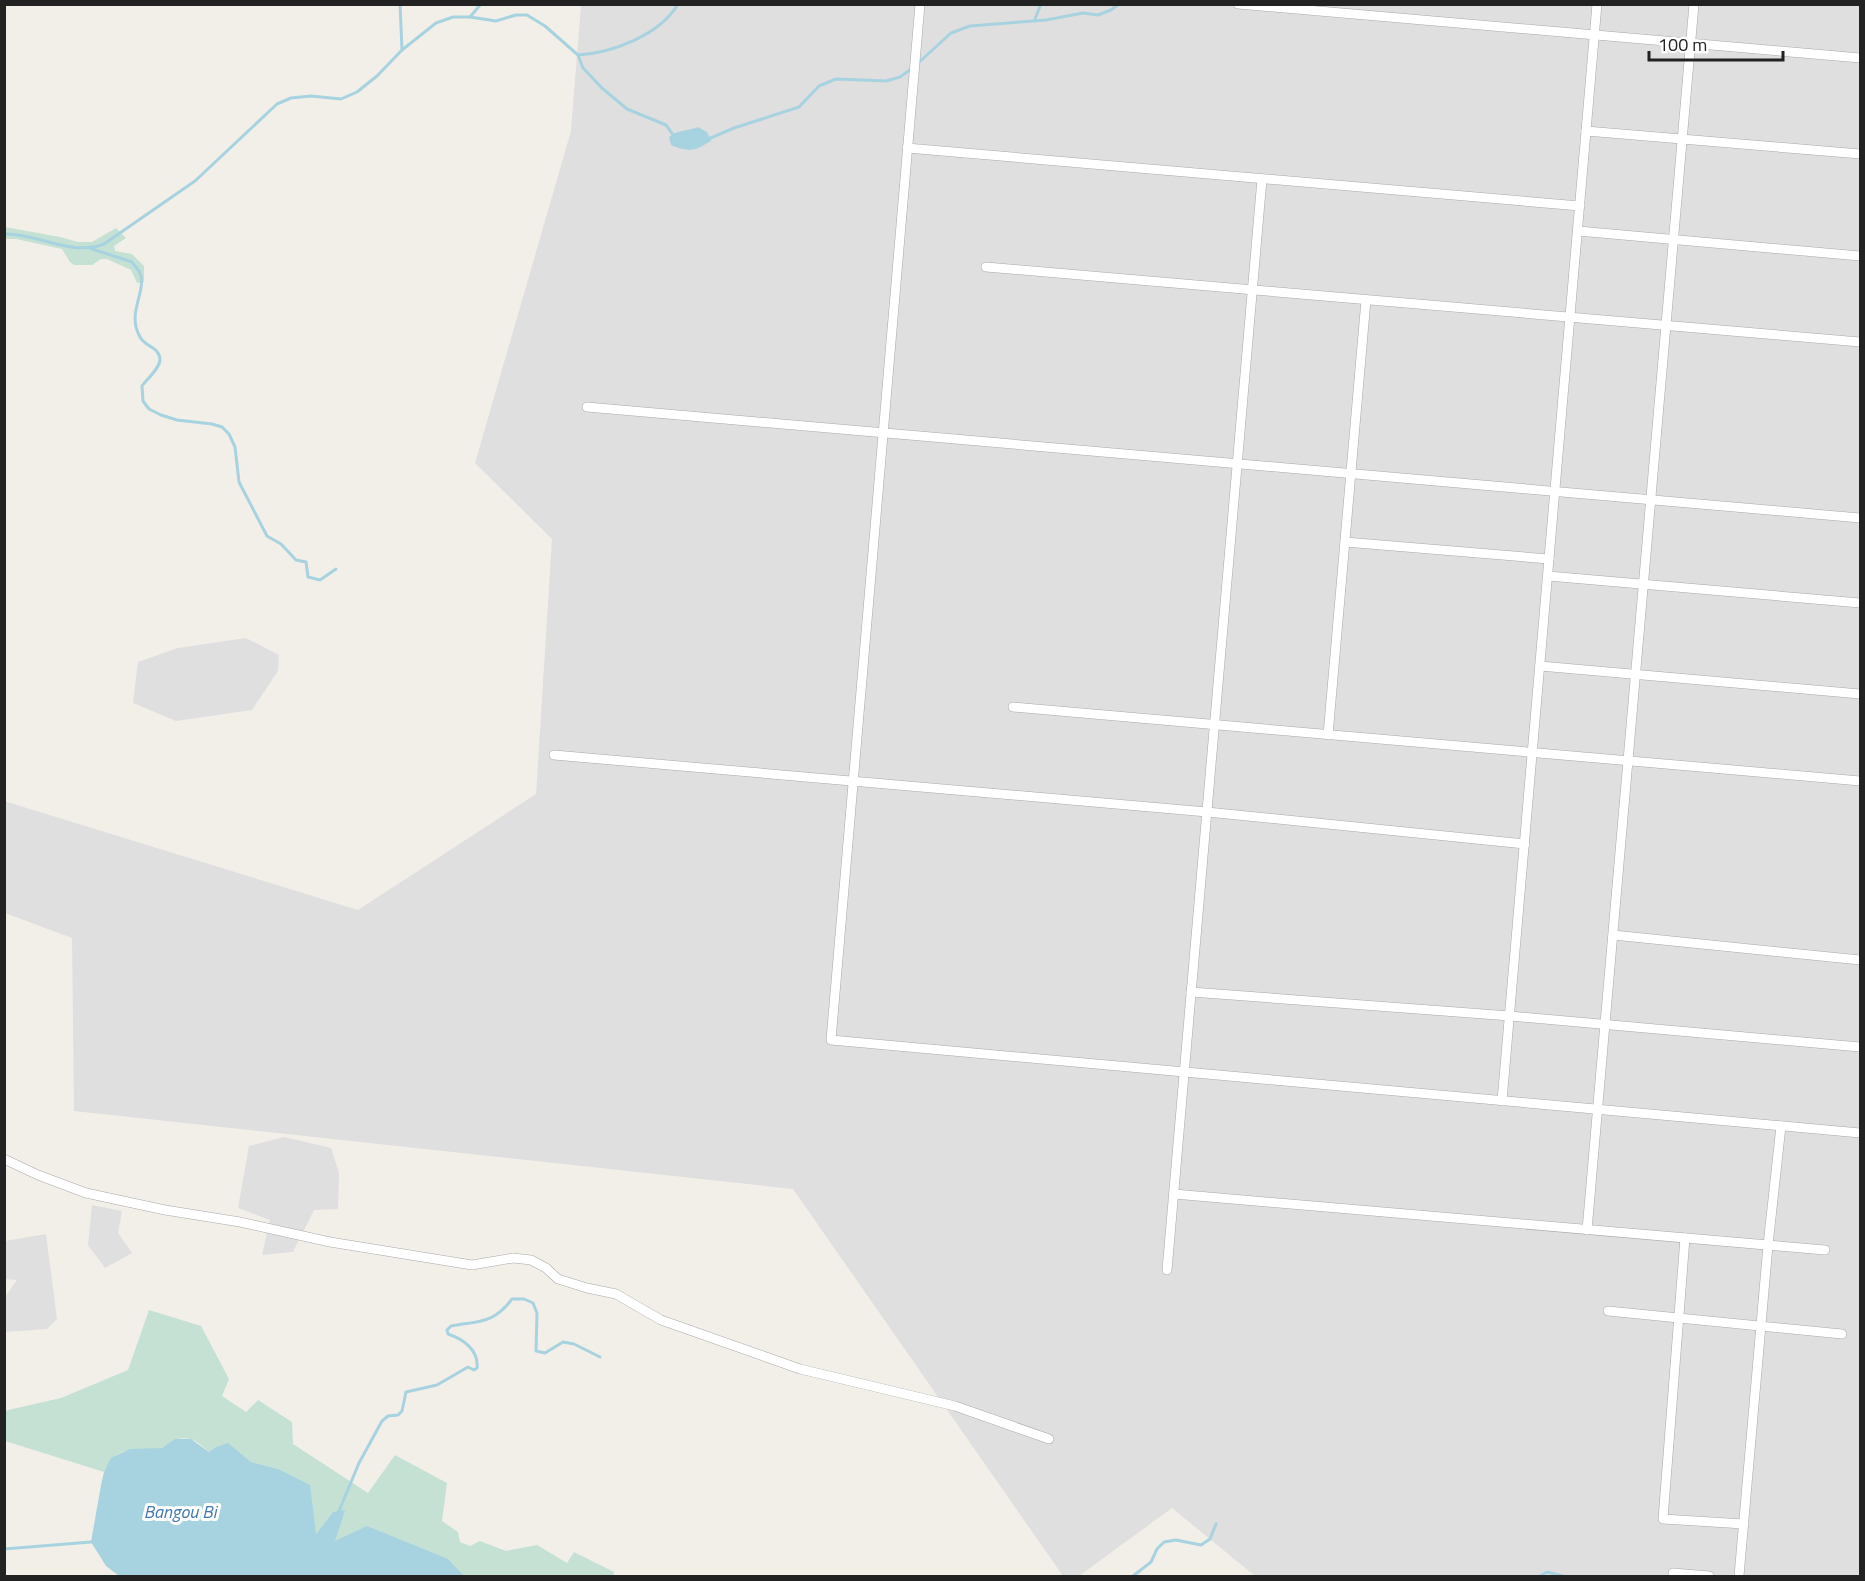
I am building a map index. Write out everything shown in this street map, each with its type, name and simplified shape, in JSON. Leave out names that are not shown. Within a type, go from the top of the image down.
[{"type":"street","points":[[920,4],[831,1040],[1860,1133]]},
{"type":"street","points":[[1238,4],[1860,58]]},
{"type":"street","points":[[1502,1101],[1598,4]]},
{"type":"street","points":[[1587,1230],[1694,4]]},
{"type":"street","points":[[1586,131],[1860,154]]},
{"type":"street","points":[[907,148],[1580,206]]},
{"type":"street","points":[[1167,1270],[1262,179]]},
{"type":"street","points":[[1578,231],[1860,256]]},
{"type":"street","points":[[986,267],[1860,342]]},
{"type":"street","points":[[1329,735],[1366,300]]},
{"type":"street","points":[[587,407],[1860,518]]},
{"type":"street","points":[[1345,542],[1549,559]]},
{"type":"street","points":[[1548,576],[1860,603]]},
{"type":"street","points":[[1540,666],[1860,694]]},
{"type":"street","points":[[1013,707],[1860,781]]},
{"type":"street","points":[[554,755],[1207,812],[1525,844]]},
{"type":"street","points":[[1613,935],[1860,960]]},
{"type":"street","points":[[1191,992],[1510,1016],[1860,1047]]},
{"type":"street","points":[[1739,1576],[1768,1245],[1781,1126]]},
{"type":"street","points":[[4,1159],[86,1193],[165,1210],[240,1222],[330,1242],[472,1265],[513,1258],[531,1260],[546,1268],[558,1279],[616,1294],[661,1320],[800,1369],[955,1406],[1049,1439]]},
{"type":"street","points":[[1174,1194],[1825,1250]]},
{"type":"street","points":[[1685,1238],[1663,1519],[1744,1524]]},
{"type":"street","points":[[1608,1311],[1842,1334]]},
{"type":"street","points":[[1673,1573],[1709,1576]]},
{"type":"shaded area","points":[[581,5],[1860,5],[1860,1576],[1255,1576],[1172,1508],[1079,1576],[1063,1576],[793,1189],[74,1111],[72,938],[5,913],[4,801],[358,910],[536,794],[552,539],[475,463],[571,131]]},
{"type":"shaded area","points":[[246,638],[279,655],[278,671],[252,710],[176,721],[133,703],[138,662],[178,648]]},
{"type":"shaded area","points":[[284,1137],[331,1148],[339,1173],[338,1209],[314,1210],[293,1252],[262,1255],[270,1220],[238,1208],[249,1146]]},
{"type":"shaded area","points":[[92,1205],[122,1211],[118,1233],[132,1253],[105,1268],[88,1245]]},
{"type":"shaded area","points":[[46,1234],[57,1319],[47,1329],[5,1332],[5,1297],[17,1280],[5,1279],[5,1241]]},
{"type":"green space","points":[[5,227],[78,242],[92,242],[116,228],[126,238],[114,246],[115,251],[132,254],[144,266],[144,282],[137,283],[131,270],[107,259],[101,259],[92,265],[74,265],[62,249],[16,239],[5,239]]},
{"type":"green space","points":[[149,1310],[201,1326],[229,1379],[222,1396],[246,1412],[258,1400],[292,1422],[293,1444],[368,1493],[395,1455],[447,1483],[442,1521],[458,1532],[460,1542],[470,1546],[480,1541],[506,1551],[537,1545],[567,1563],[574,1552],[614,1572],[613,1576],[464,1576],[334,1541],[333,1512],[316,1535],[278,1469],[251,1462],[228,1444],[216,1447],[209,1452],[195,1441],[181,1438],[160,1448],[122,1452],[110,1462],[104,1472],[5,1441],[4,1411],[61,1398],[128,1370]]},
{"type":"water","points":[[698,127],[707,132],[711,141],[692,150],[671,145],[669,137],[672,135]]},
{"type":"water","name":"Bangou Bi","points":[[175,1439],[191,1439],[209,1452],[228,1443],[251,1462],[278,1469],[310,1485],[316,1534],[333,1512],[345,1510],[335,1541],[367,1526],[448,1559],[464,1576],[119,1576],[106,1566],[91,1542],[104,1472],[111,1458],[130,1449],[162,1448]]},
{"type":"waterway","points":[[400,4],[402,50]]},
{"type":"waterway","points":[[470,17],[481,4]]},
{"type":"waterway","points":[[578,55],[605,51],[634,40],[660,25],[678,4]]},
{"type":"waterway","points":[[1035,19],[1041,4]]},
{"type":"waterway","points":[[916,65],[951,33],[970,26],[1046,20],[1083,13],[1098,15],[1119,4]]},
{"type":"waterway","points":[[4,234],[79,248],[104,244],[195,181],[277,104],[291,98],[311,96],[341,99],[357,92],[377,76],[402,50],[436,23],[453,17],[496,21],[516,15],[527,15],[545,26],[578,55],[583,68],[627,109],[666,125],[674,136]]},
{"type":"waterway","points":[[706,140],[734,128],[799,107],[819,86],[836,79],[886,81],[900,77],[911,69]]},
{"type":"waterway","points":[[92,249],[132,262],[140,273],[141,288],[136,311],[136,328],[142,340],[158,352],[160,360],[142,386],[143,401],[149,409],[177,420],[222,427],[229,434],[235,447],[239,482],[267,536],[281,544],[296,560],[306,562],[308,577],[320,580],[336,569]]},
{"type":"waterway","points":[[339,1511],[359,1463],[382,1421],[402,1411],[406,1392],[437,1385],[468,1367],[474,1370],[477,1368],[475,1356],[469,1346],[448,1334],[447,1330],[451,1326],[485,1320],[498,1313],[512,1299],[524,1299],[533,1303],[537,1313],[536,1351],[545,1353],[563,1342],[574,1344],[600,1357]]},
{"type":"waterway","points":[[1133,1576],[1151,1562],[1157,1549],[1164,1542],[1176,1540],[1201,1545],[1210,1539],[1216,1524]]},
{"type":"waterway","points":[[4,1549],[91,1542]]},
{"type":"waterway","points":[[1540,1576],[1547,1572],[1563,1576]]}]
